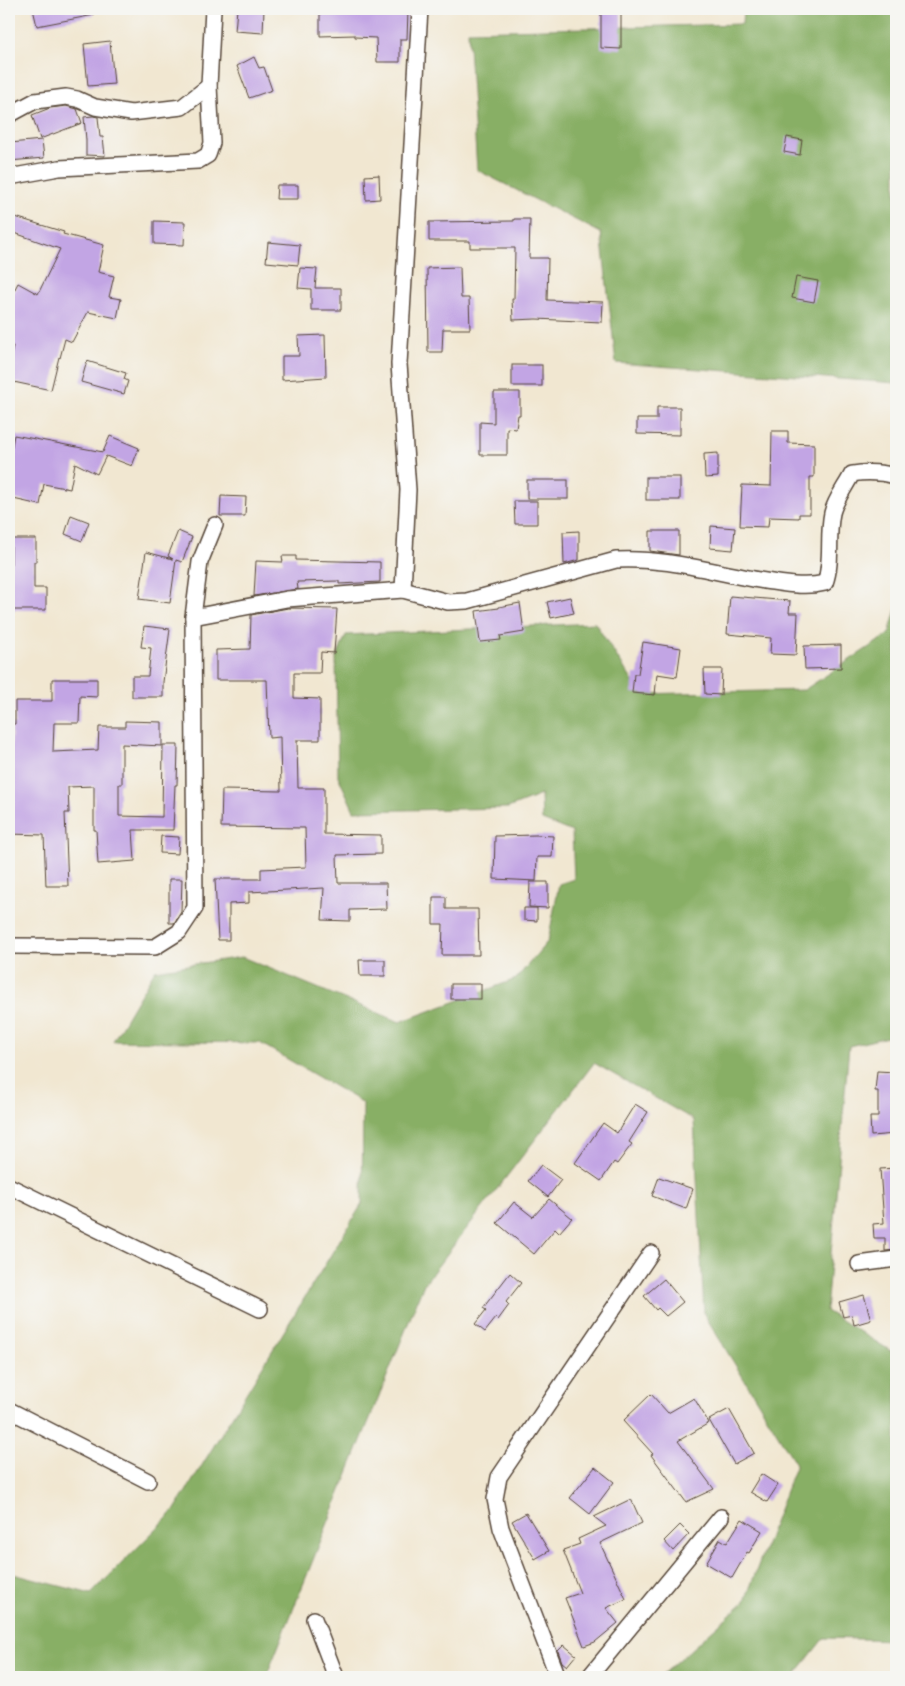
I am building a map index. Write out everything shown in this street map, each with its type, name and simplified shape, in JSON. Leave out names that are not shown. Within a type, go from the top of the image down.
[{"type":"street","points":[[9,177],[58,168],[198,161],[208,155],[212,143],[209,86],[213,9]]},
{"type":"street","points":[[403,590],[408,490],[399,364],[420,9]]},
{"type":"street","points":[[9,115],[35,101],[55,97],[77,99],[96,108],[131,113],[182,107],[209,86]]},
{"type":"street","points":[[193,617],[287,599],[403,590],[448,602],[467,601],[616,560],[634,559],[664,562],[781,584],[811,586],[826,583],[829,572],[829,545],[833,511],[852,474],[879,472],[896,476]]},
{"type":"street","points":[[9,946],[155,947],[179,932],[195,908],[193,617],[200,562],[215,525]]},
{"type":"street","points":[[9,1186],[260,1309]]},
{"type":"street","points":[[558,1677],[500,1528],[495,1499],[499,1477],[651,1253]]},
{"type":"street","points":[[859,1264],[896,1259]]},
{"type":"street","points":[[9,1410],[148,1481]]},
{"type":"street","points":[[589,1677],[721,1517]]},
{"type":"street","points":[[314,1619],[336,1677]]},
{"type":"green space","points":[[743,9],[896,9],[896,383],[616,363],[601,233],[477,170],[468,31],[742,24]]},
{"type":"green space","points":[[896,609],[896,1035],[849,1046],[826,1311],[896,1354],[896,1640],[824,1638],[793,1677],[660,1677],[745,1601],[796,1464],[704,1314],[694,1120],[594,1063],[424,1284],[266,1677],[43,1677],[9,1670],[9,1573],[91,1594],[174,1511],[362,1204],[363,1103],[260,1043],[113,1041],[155,970],[242,957],[400,1022],[516,979],[548,941],[559,884],[574,879],[572,832],[542,820],[541,795],[508,808],[354,811],[338,776],[336,659],[346,635],[595,623],[641,694],[804,690],[889,634]]},
{"type":"building","points":[[33,9],[93,9],[94,15],[37,26]]},
{"type":"building","points":[[237,9],[264,9],[263,33],[235,31]]},
{"type":"building","points":[[320,9],[408,11],[407,39],[400,39],[400,62],[377,62],[376,38],[355,37],[355,35],[320,36]]},
{"type":"building","points":[[601,10],[621,10],[621,49],[601,48]]},
{"type":"building","points":[[110,41],[114,84],[88,86],[84,44]]},
{"type":"building","points":[[254,57],[259,68],[264,67],[272,90],[249,98],[237,66]]},
{"type":"building","points":[[66,106],[77,109],[82,123],[40,139],[32,115],[50,108]]},
{"type":"building","points":[[84,117],[98,117],[100,137],[103,137],[105,156],[86,155]]},
{"type":"building","points":[[787,137],[802,140],[800,155],[784,152]]},
{"type":"building","points":[[42,140],[44,158],[9,161],[10,143]]},
{"type":"building","points":[[379,175],[380,199],[366,200],[365,176]]},
{"type":"building","points":[[277,185],[298,185],[298,199],[276,199]]},
{"type":"building","points":[[12,216],[64,232],[63,234],[104,245],[98,272],[114,276],[109,297],[121,299],[117,318],[88,312],[72,342],[65,339],[51,390],[9,381],[9,367],[13,346],[9,344],[9,300],[18,283],[38,294],[60,249],[9,231]]},
{"type":"building","points":[[514,219],[530,219],[529,258],[548,258],[547,300],[603,302],[602,322],[536,319],[513,320],[512,299],[514,299],[515,248],[470,248],[470,241],[429,241],[429,222],[514,221]]},
{"type":"building","points":[[154,221],[185,222],[184,245],[154,244]]},
{"type":"building","points":[[268,242],[300,245],[298,265],[266,262]]},
{"type":"building","points":[[460,267],[461,298],[469,298],[470,329],[443,329],[442,352],[428,352],[427,268]]},
{"type":"building","points":[[300,268],[317,269],[315,288],[341,288],[341,310],[311,310],[311,289],[298,288]]},
{"type":"building","points":[[796,277],[818,281],[814,302],[792,298]]},
{"type":"building","points":[[325,335],[326,377],[282,380],[282,356],[299,356],[298,336]]},
{"type":"building","points":[[87,361],[126,373],[124,379],[128,381],[124,394],[81,382]]},
{"type":"building","points":[[512,365],[542,365],[542,386],[512,386]]},
{"type":"building","points":[[494,392],[520,392],[520,415],[518,415],[516,429],[507,428],[507,455],[480,455],[480,422],[494,423]]},
{"type":"building","points":[[657,407],[680,407],[680,435],[637,434],[637,419],[657,419]]},
{"type":"building","points":[[772,431],[788,431],[788,443],[814,444],[814,477],[810,477],[810,514],[799,514],[799,518],[769,517],[768,527],[740,526],[742,485],[771,486]]},
{"type":"building","points":[[14,435],[103,452],[110,436],[139,448],[132,466],[106,456],[97,474],[75,463],[70,489],[44,484],[40,505],[9,498],[9,462]]},
{"type":"building","points":[[718,453],[718,477],[705,478],[704,454]]},
{"type":"building","points":[[646,477],[680,477],[680,500],[646,500]]},
{"type":"building","points":[[527,480],[568,480],[568,499],[527,499]]},
{"type":"building","points":[[221,496],[246,497],[245,516],[220,516]]},
{"type":"building","points":[[514,501],[537,501],[537,524],[515,524]]},
{"type":"building","points":[[71,515],[89,522],[82,541],[65,534]]},
{"type":"building","points":[[711,526],[735,528],[733,550],[710,548]]},
{"type":"building","points":[[178,531],[192,537],[182,562],[176,560],[170,603],[139,599],[146,552],[173,559],[168,556]]},
{"type":"building","points":[[579,531],[579,560],[564,564],[563,532]]},
{"type":"building","points":[[650,531],[679,531],[679,555],[650,551]]},
{"type":"building","points":[[11,539],[36,539],[34,588],[46,588],[46,610],[9,610]]},
{"type":"building","points":[[282,556],[296,556],[296,560],[380,562],[380,582],[339,584],[339,581],[297,582],[298,589],[254,596],[256,561],[283,562]]},
{"type":"building","points":[[730,596],[790,601],[789,613],[798,613],[796,655],[770,654],[771,638],[727,634]]},
{"type":"building","points":[[570,597],[574,613],[551,618],[547,602]]},
{"type":"building","points":[[520,603],[524,632],[500,636],[501,640],[480,642],[476,611]]},
{"type":"building","points":[[288,608],[337,609],[334,653],[321,652],[320,673],[294,673],[294,698],[320,699],[320,740],[297,740],[298,788],[324,788],[324,834],[381,835],[381,854],[337,855],[338,883],[386,883],[387,909],[350,910],[350,921],[322,920],[324,888],[249,892],[249,903],[229,904],[229,940],[218,940],[215,879],[261,879],[261,869],[306,867],[305,828],[221,827],[222,790],[281,791],[280,737],[269,738],[267,680],[216,680],[216,650],[250,649],[251,615]]},
{"type":"building","points":[[144,626],[170,629],[163,682],[163,697],[132,697],[132,676],[148,676],[151,648],[141,647]]},
{"type":"building","points":[[643,642],[681,648],[677,677],[657,674],[655,695],[632,693],[634,674],[638,674]]},
{"type":"building","points":[[841,645],[841,668],[805,669],[804,646]]},
{"type":"building","points":[[704,669],[722,669],[721,695],[705,694]]},
{"type":"building","points":[[52,679],[97,679],[97,697],[80,696],[79,723],[54,723],[53,752],[98,750],[99,727],[125,727],[125,721],[162,722],[162,746],[122,744],[122,784],[119,784],[119,816],[162,817],[163,745],[178,745],[173,830],[133,830],[135,861],[98,864],[96,830],[94,830],[94,786],[68,787],[69,813],[65,813],[68,886],[46,886],[44,835],[9,834],[9,753],[11,753],[12,724],[15,724],[15,701],[52,701]]},
{"type":"building","points":[[161,836],[179,837],[178,854],[160,853]]},
{"type":"building","points":[[495,836],[553,836],[552,857],[537,857],[536,881],[494,879]]},
{"type":"building","points":[[169,879],[182,879],[181,912],[174,923],[169,923]]},
{"type":"building","points":[[530,882],[548,882],[548,908],[529,907]]},
{"type":"building","points":[[433,897],[446,897],[446,909],[478,909],[479,955],[442,955],[443,924],[433,924]]},
{"type":"building","points":[[524,908],[537,908],[537,921],[524,920]]},
{"type":"building","points":[[359,960],[385,960],[385,976],[360,976]]},
{"type":"building","points":[[451,984],[481,984],[481,999],[451,999]]},
{"type":"building","points":[[877,1071],[896,1072],[896,1092],[893,1092],[895,1134],[871,1136],[870,1117],[878,1117],[878,1091],[875,1091]]},
{"type":"building","points":[[635,1104],[648,1112],[629,1142],[632,1144],[617,1164],[614,1162],[601,1181],[575,1163],[603,1123],[617,1133]]},
{"type":"building","points":[[541,1165],[561,1180],[548,1197],[528,1181]]},
{"type":"building","points":[[896,1168],[896,1250],[885,1251],[885,1238],[874,1238],[873,1224],[884,1223],[880,1169]]},
{"type":"building","points":[[659,1177],[693,1189],[686,1209],[652,1196]]},
{"type":"building","points":[[549,1199],[572,1218],[559,1233],[555,1229],[534,1254],[497,1223],[514,1202],[533,1217]]},
{"type":"building","points":[[510,1273],[521,1283],[506,1302],[509,1305],[498,1320],[496,1318],[485,1332],[475,1324],[486,1310],[483,1308]]},
{"type":"building","points":[[664,1279],[683,1302],[666,1316],[658,1308],[656,1310],[644,1296]]},
{"type":"building","points":[[864,1295],[871,1320],[854,1325],[852,1315],[843,1317],[839,1302]]},
{"type":"building","points":[[651,1394],[668,1413],[694,1398],[709,1423],[678,1441],[714,1489],[686,1502],[651,1455],[653,1454],[623,1421]]},
{"type":"building","points":[[729,1409],[754,1453],[734,1464],[709,1420]]},
{"type":"building","points":[[595,1467],[614,1482],[590,1514],[570,1498]]},
{"type":"building","points":[[761,1474],[778,1485],[767,1502],[750,1492]]},
{"type":"building","points":[[631,1499],[642,1523],[600,1543],[626,1599],[606,1608],[618,1623],[595,1642],[584,1646],[565,1598],[580,1593],[563,1550],[580,1544],[578,1539],[606,1526],[594,1517]]},
{"type":"building","points":[[526,1513],[549,1551],[535,1559],[512,1521]]},
{"type":"building","points":[[742,1519],[762,1531],[732,1578],[706,1563],[720,1539],[727,1543]]},
{"type":"building","points":[[680,1525],[689,1534],[673,1551],[664,1541]]},
{"type":"building","points":[[564,1645],[576,1655],[567,1666],[562,1662],[558,1651]]}]
